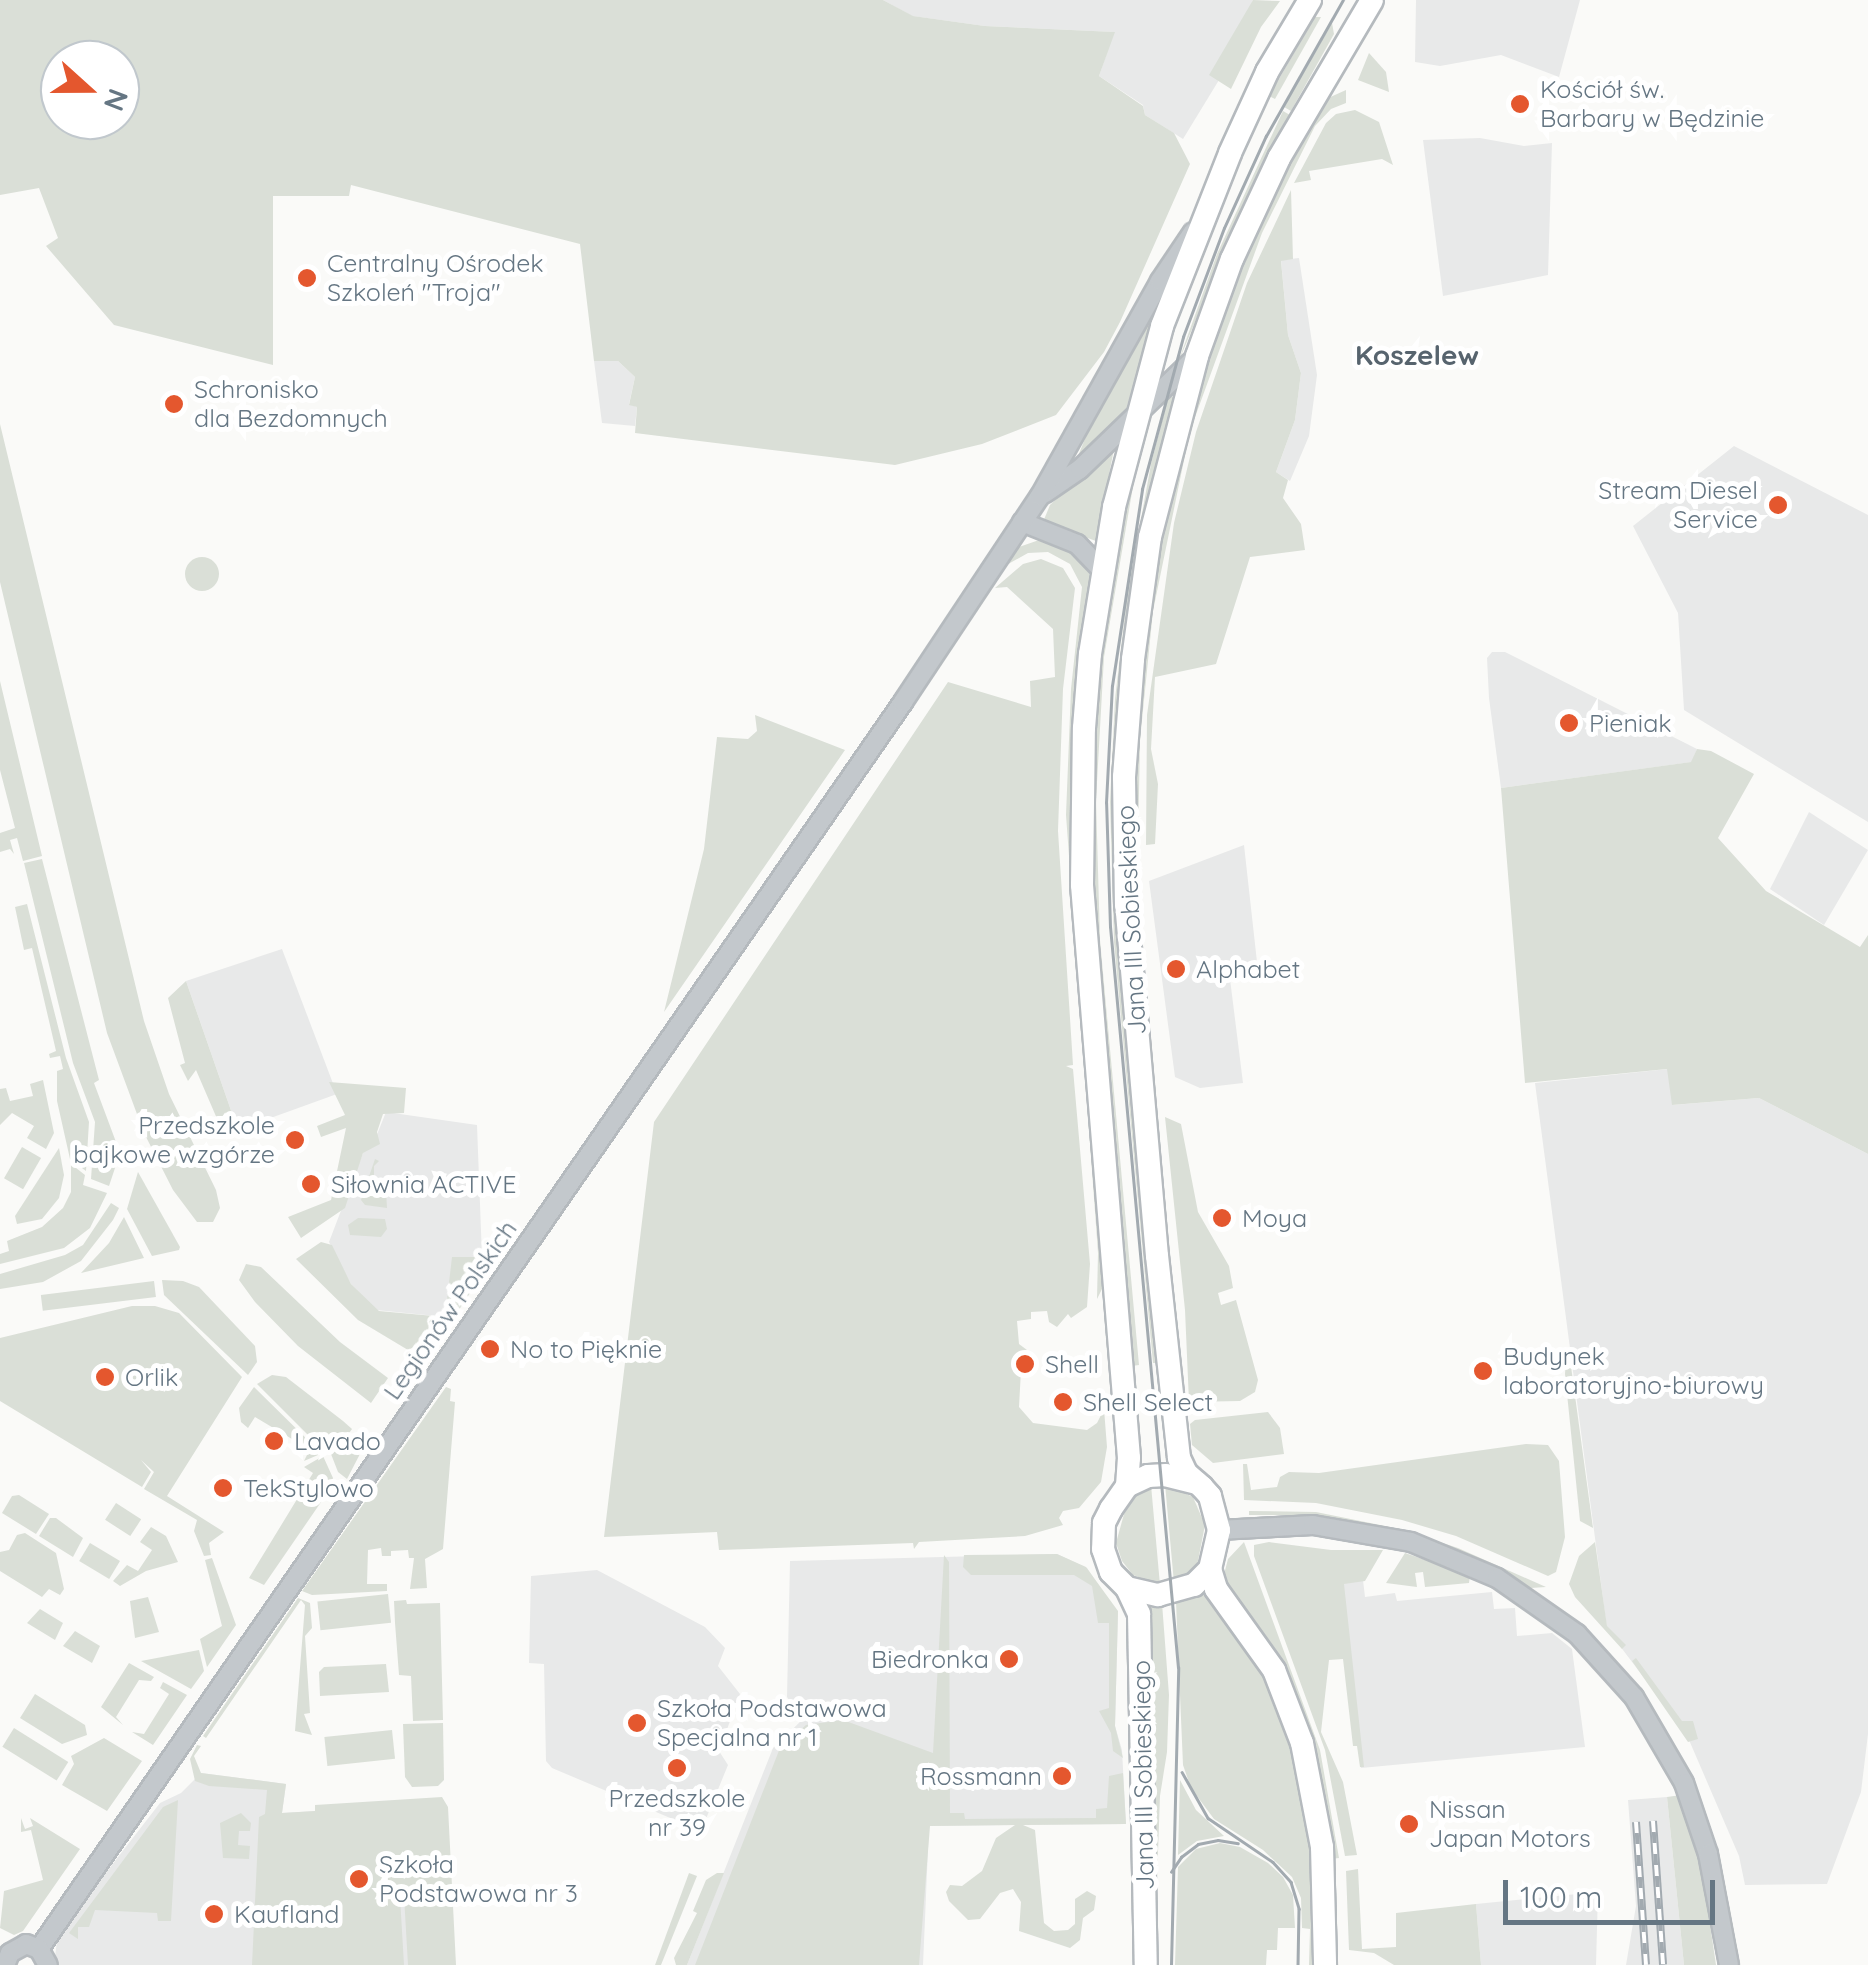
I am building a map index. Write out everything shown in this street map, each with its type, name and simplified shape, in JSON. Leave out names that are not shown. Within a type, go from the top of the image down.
[{"type":"main road","name":"Jana III Sobieskiego","points":[[1127,1486],[1130,1458],[1082,885],[1088,672],[1102,570],[1134,417],[1199,224],[1267,72],[1310,0]]},
{"type":"main road","name":"Jana III Sobieskiego","points":[[1197,1483],[1181,1465],[1176,1438],[1132,989],[1124,835],[1126,734],[1142,588],[1165,470],[1197,356],[1262,193],[1372,0]]},
{"type":"main road","points":[[1210,1569],[1194,1584],[1172,1594],[1127,1588],[1107,1564],[1102,1538],[1107,1516],[1127,1486],[1160,1475],[1197,1483],[1214,1502],[1219,1530],[1210,1569],[1216,1589],[1274,1670],[1302,1743],[1322,1846],[1326,1965]]},
{"type":"main road","name":"Jana III Sobieskiego","points":[[1127,1588],[1139,1614],[1146,1965]]},
{"type":"street","name":"Legionów Polskich","points":[[44,1957],[903,702],[1040,496],[1160,281],[1199,224]]},
{"type":"street","points":[[1040,496],[1080,469],[1197,356]]},
{"type":"street","points":[[1022,522],[1078,544],[1102,570]]},
{"type":"street","points":[[1219,1530],[1313,1525],[1411,1542],[1497,1578],[1577,1634],[1634,1697],[1684,1783],[1705,1840],[1729,1965]]},
{"type":"street","points":[[5,1965],[10,1952],[19,1946],[44,1957]]},
{"type":"shaded area","points":[[0,0],[883,0],[913,16],[985,26],[1115,32],[1099,76],[1143,106],[1145,115],[1174,133],[1190,164],[1104,352],[1056,415],[982,444],[895,465],[635,433],[637,407],[629,405],[635,377],[618,361],[594,361],[580,244],[351,185],[349,196],[273,196],[273,365],[114,325],[46,246],[58,238],[39,188],[0,195]]},
{"type":"shaded area","points":[[883,0],[1253,0],[1219,80],[1183,139],[1145,115],[1143,105],[1099,76],[1114,32],[985,26],[912,16]]},
{"type":"shaded area","points":[[1253,0],[1280,1],[1261,27],[1231,89],[1209,75]]},
{"type":"shaded area","points":[[1416,0],[1580,0],[1559,77],[1501,55],[1440,66],[1415,62]]},
{"type":"shaded area","points":[[1315,17],[1321,17],[1275,99],[1269,96]]},
{"type":"shaded area","points":[[1332,23],[1334,34],[1291,111],[1284,107]]},
{"type":"shaded area","points":[[1369,53],[1386,72],[1389,92],[1358,80]]},
{"type":"shaded area","points":[[1346,90],[1346,103],[1331,109],[1315,126],[1262,233],[1190,431],[1153,611],[1140,740],[1138,846],[1134,844],[1132,788],[1146,611],[1183,429],[1228,301],[1291,157],[1326,99]]},
{"type":"shaded area","points":[[1355,110],[1379,122],[1393,165],[1382,159],[1309,171],[1311,180],[1294,183],[1326,123],[1336,114]]},
{"type":"shaded area","points":[[1283,111],[1290,115],[1239,215],[1176,368],[1217,254]]},
{"type":"shaded area","points":[[1480,138],[1524,146],[1552,143],[1548,275],[1443,296],[1423,140]]},
{"type":"shaded area","points":[[1291,190],[1293,259],[1281,261],[1288,335],[1301,373],[1295,420],[1276,472],[1288,480],[1283,498],[1301,524],[1305,550],[1250,557],[1216,664],[1155,677],[1151,749],[1158,784],[1155,844],[1146,845],[1147,715],[1174,523],[1196,432],[1247,283]]},
{"type":"shaded area","points":[[1299,258],[1317,375],[1309,436],[1290,481],[1276,472],[1295,420],[1301,373],[1288,335],[1281,260]]},
{"type":"shaded area","points":[[1155,309],[1124,417],[1076,461],[1093,419]]},
{"type":"shaded area","points":[[594,361],[618,361],[635,377],[629,404],[637,407],[635,426],[602,423]]},
{"type":"shaded area","points":[[1174,396],[1156,475],[1125,656],[1159,1363],[1153,1363],[1114,942],[1110,802],[1115,699],[1127,596],[1151,464],[1168,398]]},
{"type":"shaded area","points":[[0,424],[144,1021],[169,1094],[216,1190],[220,1208],[213,1222],[197,1222],[173,1190],[144,1133],[107,1033],[0,582]]},
{"type":"shaded area","points":[[1734,446],[1868,515],[1868,822],[1684,710],[1678,613],[1633,526]]},
{"type":"shaded area","points":[[1114,449],[1096,541],[1043,522],[1050,505],[1107,451]]},
{"type":"shaded area","points":[[1138,457],[1104,657],[1096,800],[1100,940],[1139,1365],[1132,1366],[1140,1449],[1136,1449],[1090,881],[1095,677],[1127,480]]},
{"type":"shaded area","points":[[1042,539],[1069,545],[1088,567],[1091,583],[1082,650],[1104,1230],[1102,1289],[1097,1299],[1098,1253],[1066,815],[1071,689],[1082,587],[1070,564],[1048,552],[1028,553],[1003,567],[1019,547]]},
{"type":"shaded area","points":[[202,557],[214,562],[219,574],[214,586],[202,591],[190,586],[185,574],[190,562]]},
{"type":"shaded area","points":[[1041,559],[1063,568],[1075,588],[1063,689],[1058,831],[1073,1065],[1066,1066],[1073,1069],[1090,1264],[1087,1307],[1071,1318],[1068,1314],[1057,1327],[1049,1322],[1047,1311],[1031,1312],[1031,1319],[1017,1321],[1019,1344],[1027,1350],[1016,1355],[1013,1368],[1021,1370],[1019,1407],[1033,1423],[1087,1430],[1097,1423],[1104,1409],[1107,1447],[1101,1482],[1079,1508],[1063,1511],[1059,1518],[1063,1525],[1025,1536],[919,1542],[914,1549],[913,1543],[719,1550],[717,1532],[604,1537],[654,1122],[948,682],[1031,707],[1030,681],[1055,677],[1053,629],[1007,587],[995,588],[1023,564]]},
{"type":"shaded area","name":"Pieniak","points":[[1492,652],[1505,652],[1697,749],[1692,762],[1501,788],[1489,698],[1487,658]]},
{"type":"shaded area","points":[[0,681],[42,856],[23,861],[17,838],[10,840],[14,854],[10,849],[0,852],[0,833],[15,828],[0,770]]},
{"type":"shaded area","points":[[755,715],[845,750],[664,1012],[704,849],[717,737],[748,739],[757,731]]},
{"type":"shaded area","points":[[1697,749],[1711,751],[1754,774],[1718,838],[1766,891],[1860,947],[1868,935],[1868,1154],[1759,1098],[1672,1105],[1667,1069],[1525,1083],[1501,788],[1691,762]]},
{"type":"shaded area","points":[[1809,812],[1868,850],[1824,925],[1770,889]]},
{"type":"shaded area","points":[[1244,845],[1258,971],[1230,979],[1243,1083],[1200,1088],[1175,1077],[1149,881]]},
{"type":"shaded area","points":[[42,859],[99,1080],[94,1083],[116,1142],[117,1162],[109,1186],[91,1179],[95,1122],[73,1063],[24,863]]},
{"type":"shaded area","points":[[27,904],[66,1058],[89,1122],[86,1171],[70,1159],[57,1101],[57,1071],[63,1069],[60,1056],[50,1058],[49,1054],[56,1051],[32,948],[24,950],[15,907]]},
{"type":"shaded area","points":[[282,949],[337,1094],[246,1127],[235,1122],[186,981]]},
{"type":"shaded area","points":[[186,981],[235,1122],[246,1127],[222,1135],[211,1134],[218,1121],[196,1070],[188,1081],[180,1065],[185,1063],[168,998]]},
{"type":"shaded area","points":[[1668,1069],[1673,1105],[1759,1098],[1868,1154],[1868,1734],[1861,1792],[1827,1884],[1745,1885],[1739,1856],[1686,1733],[1607,1629],[1535,1083]]},
{"type":"shaded area","points":[[43,1080],[54,1133],[46,1149],[27,1138],[34,1126],[12,1113],[0,1125],[0,1089],[6,1088],[10,1101],[33,1096],[30,1084]]},
{"type":"shaded area","points":[[329,1082],[406,1088],[404,1113],[383,1114],[377,1132],[380,1144],[363,1153],[345,1208],[301,1238],[288,1217],[331,1200],[346,1128],[321,1137],[317,1126],[345,1115]]},
{"type":"shaded area","points":[[386,1112],[477,1125],[482,1257],[470,1284],[446,1317],[376,1310],[351,1284],[329,1242],[363,1153],[376,1137]]},
{"type":"shaded area","points":[[1165,1117],[1181,1124],[1198,1212],[1229,1266],[1233,1288],[1218,1293],[1221,1305],[1236,1300],[1258,1380],[1255,1392],[1240,1401],[1189,1402],[1185,1310]]},
{"type":"shaded area","points":[[22,1147],[41,1158],[23,1189],[4,1178]]},
{"type":"shaded area","points":[[59,1148],[64,1175],[59,1198],[42,1219],[17,1224],[15,1216]]},
{"type":"shaded area","points":[[375,1159],[379,1161],[374,1166],[374,1183],[386,1189],[387,1208],[365,1205],[361,1200]]},
{"type":"shaded area","points":[[71,1164],[85,1175],[83,1185],[107,1193],[90,1228],[64,1248],[0,1264],[0,1254],[9,1251],[7,1241],[42,1227],[63,1208],[71,1192]]},
{"type":"shaded area","points":[[138,1172],[179,1250],[152,1256],[127,1209]]},
{"type":"shaded area","points":[[111,1203],[119,1208],[113,1220],[81,1261],[43,1282],[0,1289],[0,1274],[65,1255],[83,1245]]},
{"type":"shaded area","points":[[124,1217],[144,1258],[81,1273],[109,1243]]},
{"type":"shaded area","points":[[358,1218],[385,1219],[387,1229],[381,1237],[350,1235],[348,1225]]},
{"type":"shaded area","points":[[321,1242],[332,1245],[351,1284],[379,1311],[445,1317],[452,1257],[486,1257],[478,1281],[445,1331],[408,1350],[358,1320],[296,1259]]},
{"type":"shaded area","points":[[246,1264],[261,1267],[340,1342],[388,1378],[371,1403],[298,1346],[255,1302],[239,1280]]},
{"type":"shaded area","points":[[162,1280],[199,1287],[255,1346],[257,1362],[248,1375],[164,1295]]},
{"type":"shaded area","points":[[154,1281],[156,1297],[43,1311],[41,1295]]},
{"type":"shaded area","points":[[132,1306],[155,1306],[179,1313],[242,1377],[167,1496],[224,1532],[209,1543],[211,1555],[204,1556],[194,1531],[197,1520],[144,1489],[154,1472],[141,1460],[151,1472],[142,1487],[0,1401],[0,1338]]},
{"type":"shaded area","points":[[1570,1359],[1593,1528],[1580,1521],[1565,1374],[1566,1360]]},
{"type":"shaded area","points":[[272,1375],[286,1377],[343,1421],[352,1429],[347,1436],[325,1449],[317,1444],[257,1384]]},
{"type":"shaded area","points":[[254,1387],[319,1451],[318,1455],[304,1461],[308,1453],[302,1445],[255,1417],[248,1428],[241,1422],[239,1408]]},
{"type":"shaded area","points":[[446,1387],[451,1389],[450,1401],[455,1402],[443,1549],[425,1559],[427,1588],[410,1589],[414,1558],[409,1558],[408,1550],[382,1556],[381,1548],[368,1550],[367,1584],[387,1584],[387,1591],[312,1595],[302,1591]]},
{"type":"shaded area","points":[[1268,1412],[1280,1428],[1284,1454],[1213,1463],[1192,1445],[1190,1424],[1195,1420]]},
{"type":"shaded area","points":[[357,1438],[361,1452],[347,1479],[338,1472],[331,1454]]},
{"type":"shaded area","points":[[1526,1444],[1548,1445],[1559,1461],[1565,1537],[1556,1572],[1548,1576],[1456,1536],[1402,1520],[1316,1503],[1244,1500],[1243,1464],[1247,1464],[1251,1490],[1277,1487],[1280,1477],[1289,1472],[1319,1473]]},
{"type":"shaded area","points":[[323,1456],[333,1478],[330,1489],[264,1585],[249,1578],[313,1473],[304,1467]]},
{"type":"shaded area","points":[[1165,1484],[1193,1497],[1205,1525],[1196,1571],[1174,1583]]},
{"type":"shaded area","points":[[1151,1485],[1160,1585],[1133,1575],[1122,1561],[1116,1543],[1124,1514],[1140,1489]]},
{"type":"shaded area","points":[[19,1495],[49,1514],[36,1534],[2,1513],[12,1496]]},
{"type":"shaded area","points":[[116,1503],[141,1519],[130,1536],[105,1520]]},
{"type":"shaded area","points":[[1249,1511],[1316,1512],[1400,1529],[1458,1548],[1546,1587],[1531,1588],[1473,1556],[1400,1531],[1318,1515],[1249,1515]]},
{"type":"shaded area","points":[[50,1518],[56,1518],[83,1538],[73,1557],[39,1536]]},
{"type":"shaded area","points":[[151,1527],[166,1536],[178,1562],[146,1571],[120,1586],[113,1581],[127,1565],[138,1571],[152,1550],[140,1542]]},
{"type":"shaded area","points":[[25,1533],[56,1553],[64,1589],[60,1595],[49,1589],[42,1597],[0,1571],[0,1552],[9,1550],[17,1535]]},
{"type":"shaded area","points":[[1244,1542],[1320,1750],[1339,1858],[1331,1859],[1322,1799],[1222,1582],[1228,1559]]},
{"type":"shaded area","points":[[1269,1542],[1331,1550],[1383,1550],[1365,1581],[1344,1584],[1364,1767],[1360,1767],[1357,1746],[1353,1746],[1343,1659],[1329,1660],[1321,1732],[1343,1782],[1357,1855],[1345,1856],[1325,1750],[1254,1556],[1254,1545]]},
{"type":"shaded area","points":[[1595,1542],[1607,1626],[1626,1645],[1622,1649],[1575,1597],[1569,1584],[1579,1556]]},
{"type":"shaded area","points":[[90,1543],[120,1561],[109,1579],[79,1561]]},
{"type":"shaded area","points":[[1405,1553],[1470,1575],[1469,1583],[1425,1587],[1423,1572],[1415,1573],[1417,1587],[1386,1583]]},
{"type":"shaded area","points":[[1057,1554],[1087,1568],[1118,1614],[1115,1726],[1122,1750],[1126,1824],[929,1826],[923,1965],[687,1965],[773,1748],[802,1720],[787,1697],[790,1561]]},
{"type":"shaded area","points":[[1057,1554],[1086,1567],[1118,1611],[1115,1726],[1123,1758],[1113,1751],[1111,1733],[1099,1711],[1109,1708],[1109,1623],[1098,1623],[1092,1586],[1074,1575],[971,1575],[963,1567],[964,1555]]},
{"type":"shaded area","points":[[944,1555],[949,1562],[950,1813],[964,1813],[965,1819],[1096,1818],[1096,1809],[1107,1808],[1109,1776],[1123,1773],[1126,1824],[1023,1825],[1035,1830],[1044,1923],[1054,1931],[1068,1930],[1075,1924],[1075,1899],[1087,1891],[1096,1896],[1094,1910],[1083,1918],[1080,1940],[1070,1948],[1019,1931],[1021,1902],[1013,1889],[1000,1893],[980,1919],[968,1920],[949,1901],[946,1892],[950,1885],[962,1886],[982,1871],[996,1838],[1015,1825],[930,1826],[919,1965],[695,1965],[780,1748],[806,1725],[843,1720],[933,1753]]},
{"type":"shaded area","points":[[212,1558],[236,1625],[207,1667],[200,1639],[222,1626],[205,1560]]},
{"type":"shaded area","name":"Szkoła Podstawowa Specjalna nr 1","points":[[597,1570],[705,1627],[725,1648],[718,1666],[740,1694],[719,1751],[728,1765],[701,1831],[552,1768],[546,1761],[544,1664],[529,1663],[531,1576]]},
{"type":"shaded area","points":[[1363,1580],[1365,1597],[1395,1593],[1397,1601],[1492,1592],[1494,1609],[1515,1608],[1517,1636],[1552,1633],[1572,1649],[1585,1747],[1361,1768],[1340,1584]]},
{"type":"shaded area","points":[[1205,1588],[1241,1633],[1280,1701],[1310,1818],[1318,1965],[1309,1965],[1310,1929],[1302,1928],[1301,1898],[1292,1877],[1263,1850],[1214,1819],[1191,1788],[1183,1765],[1176,1602]]},
{"type":"shaded area","points":[[388,1594],[391,1623],[320,1630],[317,1601]]},
{"type":"shaded area","points":[[148,1597],[159,1632],[135,1638],[130,1601]]},
{"type":"shaded area","points":[[298,1598],[310,1603],[312,1628],[305,1636],[310,1713],[304,1714],[312,1735],[295,1731],[305,1605],[301,1600],[206,1738],[203,1736]]},
{"type":"shaded area","points":[[406,1600],[407,1604],[440,1603],[443,1720],[413,1721],[411,1676],[399,1675],[395,1623],[394,1601]]},
{"type":"shaded area","points":[[1147,1603],[1162,1603],[1169,1695],[1167,1752],[1160,1796],[1154,1965]]},
{"type":"shaded area","points":[[40,1609],[63,1623],[55,1640],[27,1623]]},
{"type":"shaded area","points":[[75,1631],[100,1646],[92,1663],[63,1646]]},
{"type":"shaded area","points":[[199,1650],[204,1671],[191,1689],[141,1661]]},
{"type":"shaded area","points":[[1636,1658],[1682,1721],[1693,1721],[1698,1739],[1688,1742],[1632,1661]]},
{"type":"shaded area","points":[[129,1663],[154,1677],[151,1681],[139,1680],[116,1717],[123,1725],[101,1707]]},
{"type":"shaded area","points":[[386,1664],[389,1692],[320,1696],[319,1672],[324,1667]]},
{"type":"shaded area","points":[[163,1682],[187,1695],[153,1745],[132,1732],[144,1734],[169,1694],[160,1688]]},
{"type":"shaded area","points":[[35,1694],[85,1725],[87,1735],[62,1744],[20,1718]]},
{"type":"shaded area","points":[[443,1723],[444,1780],[438,1786],[412,1787],[405,1777],[403,1724]]},
{"type":"shaded area","points":[[14,1728],[68,1762],[57,1781],[2,1747]]},
{"type":"shaded area","points":[[392,1730],[395,1759],[327,1766],[324,1737]]},
{"type":"shaded area","points":[[104,1738],[142,1761],[107,1811],[62,1785],[74,1764],[71,1756]]},
{"type":"shaded area","name":"Szkoła Podstawowa nr 3","points":[[197,1745],[201,1746],[194,1756],[201,1773],[286,1784],[282,1813],[315,1811],[315,1805],[442,1797],[448,1807],[456,1965],[408,1965],[404,1896],[400,1897],[404,1965],[252,1965],[259,1817],[265,1814],[267,1790],[209,1786],[195,1781],[190,1759]]},
{"type":"shaded area","points":[[201,1773],[286,1784],[282,1813],[443,1804],[450,1965],[54,1965],[57,1941],[87,1897],[160,1803],[181,1793]]},
{"type":"shaded area","points":[[1180,1780],[1196,1810],[1224,1836],[1197,1841],[1178,1855]]},
{"type":"shaded area","points":[[1681,1795],[1699,1850],[1716,1965],[1684,1965],[1667,1797]]},
{"type":"shaded area","points":[[1667,1797],[1684,1965],[1626,1965],[1636,1906],[1628,1800]]},
{"type":"shaded area","points":[[178,1800],[171,1921],[158,1921],[157,1913],[95,1910],[89,1927],[78,1927],[78,1939],[69,1933],[163,1807]]},
{"type":"shaded area","points":[[241,1813],[251,1823],[250,1831],[239,1831],[238,1845],[250,1846],[249,1859],[223,1858],[220,1823]]},
{"type":"shaded area","points":[[21,1818],[25,1829],[33,1826],[30,1818],[80,1849],[23,1931],[14,1935],[0,1928],[4,1891],[43,1880],[31,1830],[21,1832]]},
{"type":"shaded area","points":[[1220,1843],[1240,1847],[1268,1863],[1283,1877],[1293,1895],[1295,1928],[1278,1928],[1277,1950],[1267,1950],[1266,1965],[1175,1965],[1178,1867],[1196,1849]]},
{"type":"shaded area","points":[[1358,1869],[1362,1949],[1396,1947],[1396,1913],[1476,1904],[1481,1965],[1394,1965],[1374,1953],[1349,1950],[1346,1871]]},
{"type":"shaded area","points":[[689,1873],[697,1876],[661,1965],[655,1965]]},
{"type":"shaded area","points":[[724,1873],[687,1965],[676,1965],[674,1958],[697,1913],[693,1911],[706,1880]]},
{"type":"shaded area","points":[[1598,1892],[1596,1965],[1481,1965],[1476,1904]]},
{"type":"tram line","points":[[1171,1965],[1178,1668],[1110,927],[1106,803],[1112,686],[1142,489],[1183,337],[1224,228],[1266,136],[1343,0]]},
{"type":"tram line","points":[[1182,1772],[1208,1818],[1273,1862],[1291,1882],[1299,1909],[1298,1965]]},
{"type":"tram line","points":[[1171,1872],[1181,1857],[1198,1844],[1218,1840],[1238,1843]]},
{"type":"railway","points":[[1653,1821],[1663,1965]]},
{"type":"railway","points":[[1636,1822],[1646,1965]]},
{"type":"place","name":"Kościół św. Barbary w Będzinie","points":[[1520,104]]},
{"type":"place","name":"Centralny Ośrodek Szkoleń \"Troja\"","points":[[307,278]]},
{"type":"place","name":"Schronisko dla Bezdomnych","points":[[174,404]]},
{"type":"place","name":"Stream Diesel Service","points":[[1778,505]]},
{"type":"place","name":"Pieniak","points":[[1569,723]]},
{"type":"place","name":"Alphabet","points":[[1176,969]]},
{"type":"place","name":"Przedszkole bajkowe wzgórze","points":[[295,1140]]},
{"type":"place","name":"Siłownia ACTIVE","points":[[311,1184]]},
{"type":"place","name":"Moya","points":[[1222,1218]]},
{"type":"place","name":"No to Pięknie","points":[[490,1349]]},
{"type":"place","name":"Shell","points":[[1025,1364]]},
{"type":"place","name":"Budynek laboratoryjno-biurowy","points":[[1483,1371]]},
{"type":"place","name":"Orlik","points":[[105,1377]]},
{"type":"place","name":"Shell Select","points":[[1063,1402]]},
{"type":"place","name":"Lavado","points":[[274,1441]]},
{"type":"place","name":"TekStylowo","points":[[223,1488]]},
{"type":"place","name":"Biedronka","points":[[1009,1659]]},
{"type":"place","name":"Szkoła Podstawowa Specjalna nr 1","points":[[637,1723]]},
{"type":"place","name":"Przedszkole nr 39","points":[[677,1768]]},
{"type":"place","name":"Rossmann","points":[[1062,1776]]},
{"type":"place","name":"Nissan Japan Motors","points":[[1409,1824]]},
{"type":"place","name":"Szkoła Podstawowa nr 3","points":[[359,1879]]},
{"type":"place","name":"Kaufland","points":[[214,1914]]},
{"type":"district","name":"Koszelew","points":[[1417,355]]}]
